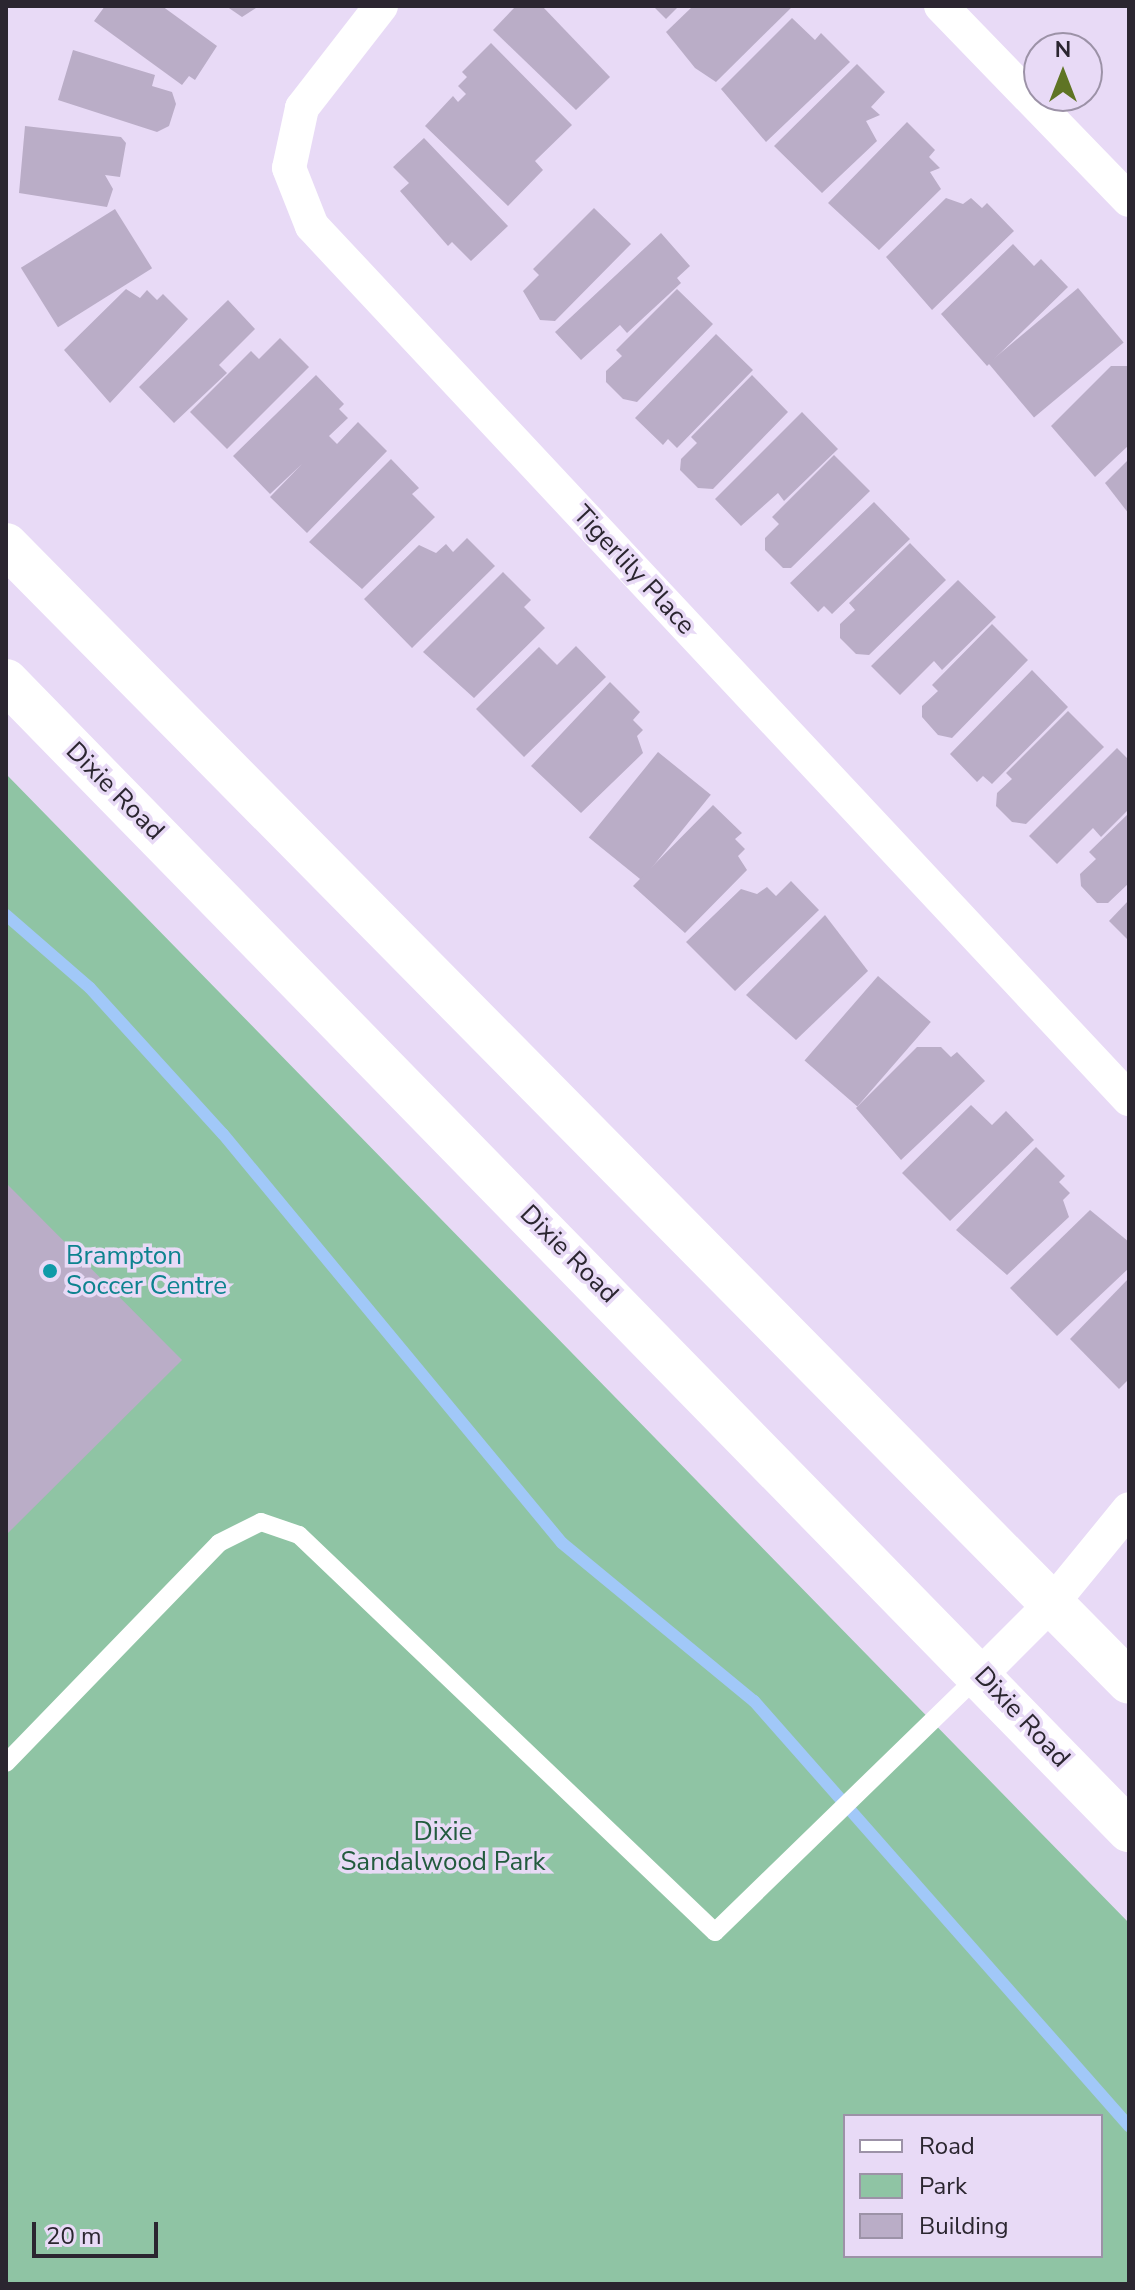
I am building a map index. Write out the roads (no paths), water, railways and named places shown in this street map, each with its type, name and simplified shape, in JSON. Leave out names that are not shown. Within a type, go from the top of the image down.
[{"type":"main road","points":[[6,545],[1129,1682]]},
{"type":"main road","name":"Dixie Road","points":[[6,681],[982,1673],[1129,1830]]},
{"type":"street","name":"Tigerlily Place","points":[[381,6],[302,108],[289,168],[312,226],[1129,1099]]},
{"type":"street","points":[[941,6],[1129,200]]},
{"type":"street","points":[[982,1673],[1053,1602],[1129,1509]]},
{"type":"lane","points":[[6,1763],[219,1543],[261,1522],[299,1535],[715,1932],[795,1849],[982,1673]]},
{"type":"waterway","points":[[6,915],[90,988],[223,1134],[562,1543],[754,1701],[1129,2126]]},
{"type":"place","name":"Brampton Soccer Centre","points":[[50,1271]]},
{"type":"park label","name":"Dixie Sandalwood Park","points":[[443,1847]]}]
